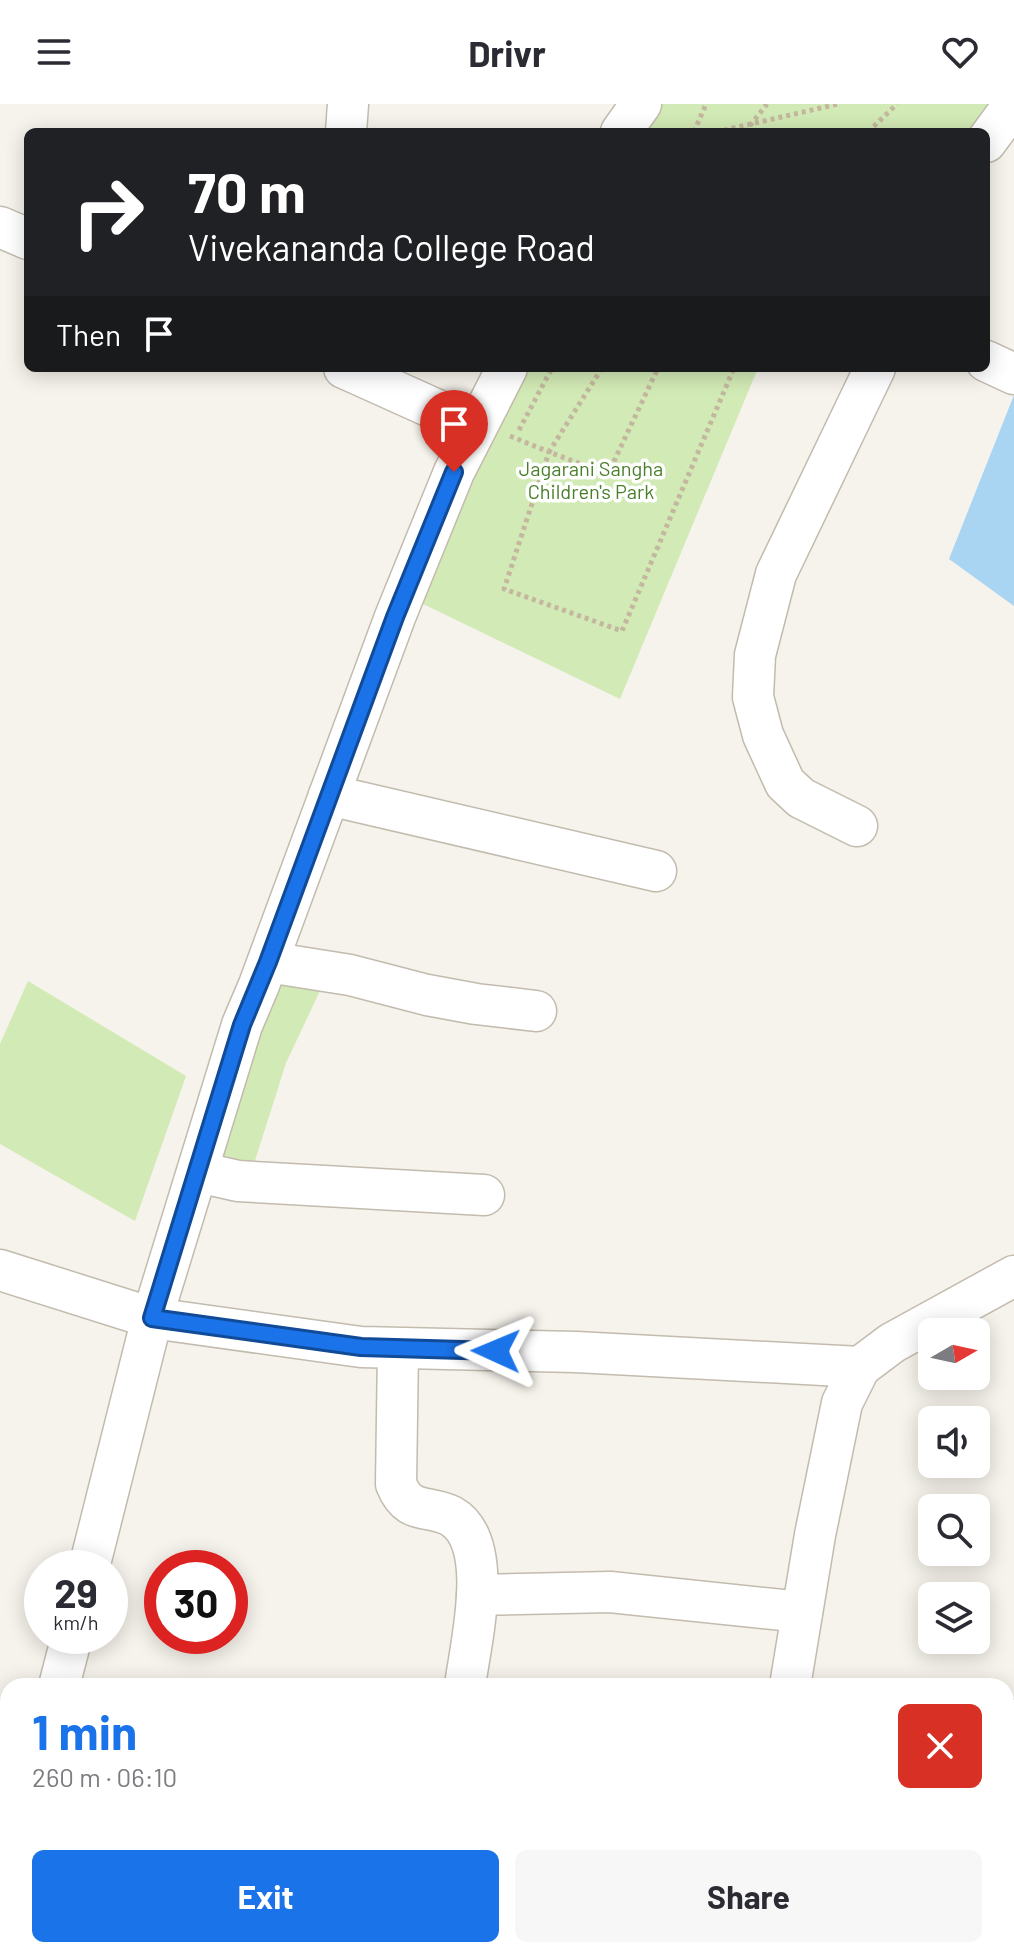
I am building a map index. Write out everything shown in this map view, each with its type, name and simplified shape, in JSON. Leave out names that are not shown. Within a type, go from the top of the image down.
[{"type":"street","points":[[346,128],[348,104]]},
{"type":"street","points":[[624,128],[641,104]]},
{"type":"street","points":[[990,137],[1014,104]]},
{"type":"street","points":[[0,227],[24,237]]},
{"type":"street","points":[[990,363],[1014,374]]},
{"type":"street","points":[[353,372],[475,427]]},
{"type":"street","points":[[94,1550],[152,1318],[242,1025],[395,617],[475,427],[505,372]]},
{"type":"street","points":[[857,826],[801,798],[785,783],[763,735],[753,697],[755,655],[776,574],[873,372]]},
{"type":"street","points":[[329,795],[656,871]]},
{"type":"street","points":[[268,962],[350,975],[476,1004],[536,1011]]},
{"type":"street","points":[[198,1172],[238,1181],[484,1195]]},
{"type":"street","points":[[0,1270],[152,1318],[361,1347],[576,1352],[860,1367]]},
{"type":"street","points":[[791,1678],[815,1535],[842,1403],[860,1367],[892,1343],[1014,1276]]},
{"type":"street","points":[[398,1349],[396,1484],[401,1497],[415,1507],[450,1516],[463,1527],[477,1563],[477,1595],[466,1678]]},
{"type":"street","points":[[477,1595],[610,1592],[802,1612]]},
{"type":"street","points":[[61,1678],[67,1654]]},
{"type":"path","points":[[696,128],[706,104]]},
{"type":"path","points":[[748,128],[767,104]]},
{"type":"path","points":[[734,128],[838,104]]},
{"type":"path","points":[[872,128],[897,104]]},
{"type":"path","points":[[550,372],[515,438],[608,474],[656,372]]},
{"type":"path","points":[[599,372],[549,452],[504,589],[622,631],[732,372]]},
{"type":"green space","points":[[660,104],[1011,104],[990,128],[641,128]]},
{"type":"green space","name":"Jagarani Sangha Children's Park","points":[[514,372],[756,372],[620,699],[421,603]]},
{"type":"green space","points":[[284,948],[334,961],[286,1063],[253,1167],[212,1163]]},
{"type":"green space","points":[[28,981],[186,1076],[135,1221],[0,1144],[0,1044]]},
{"type":"water","points":[[1014,395],[1014,606],[949,559]]},
{"type":"route","points":[[454,472],[395,617],[242,1025],[152,1318],[361,1347],[496,1351]]}]
